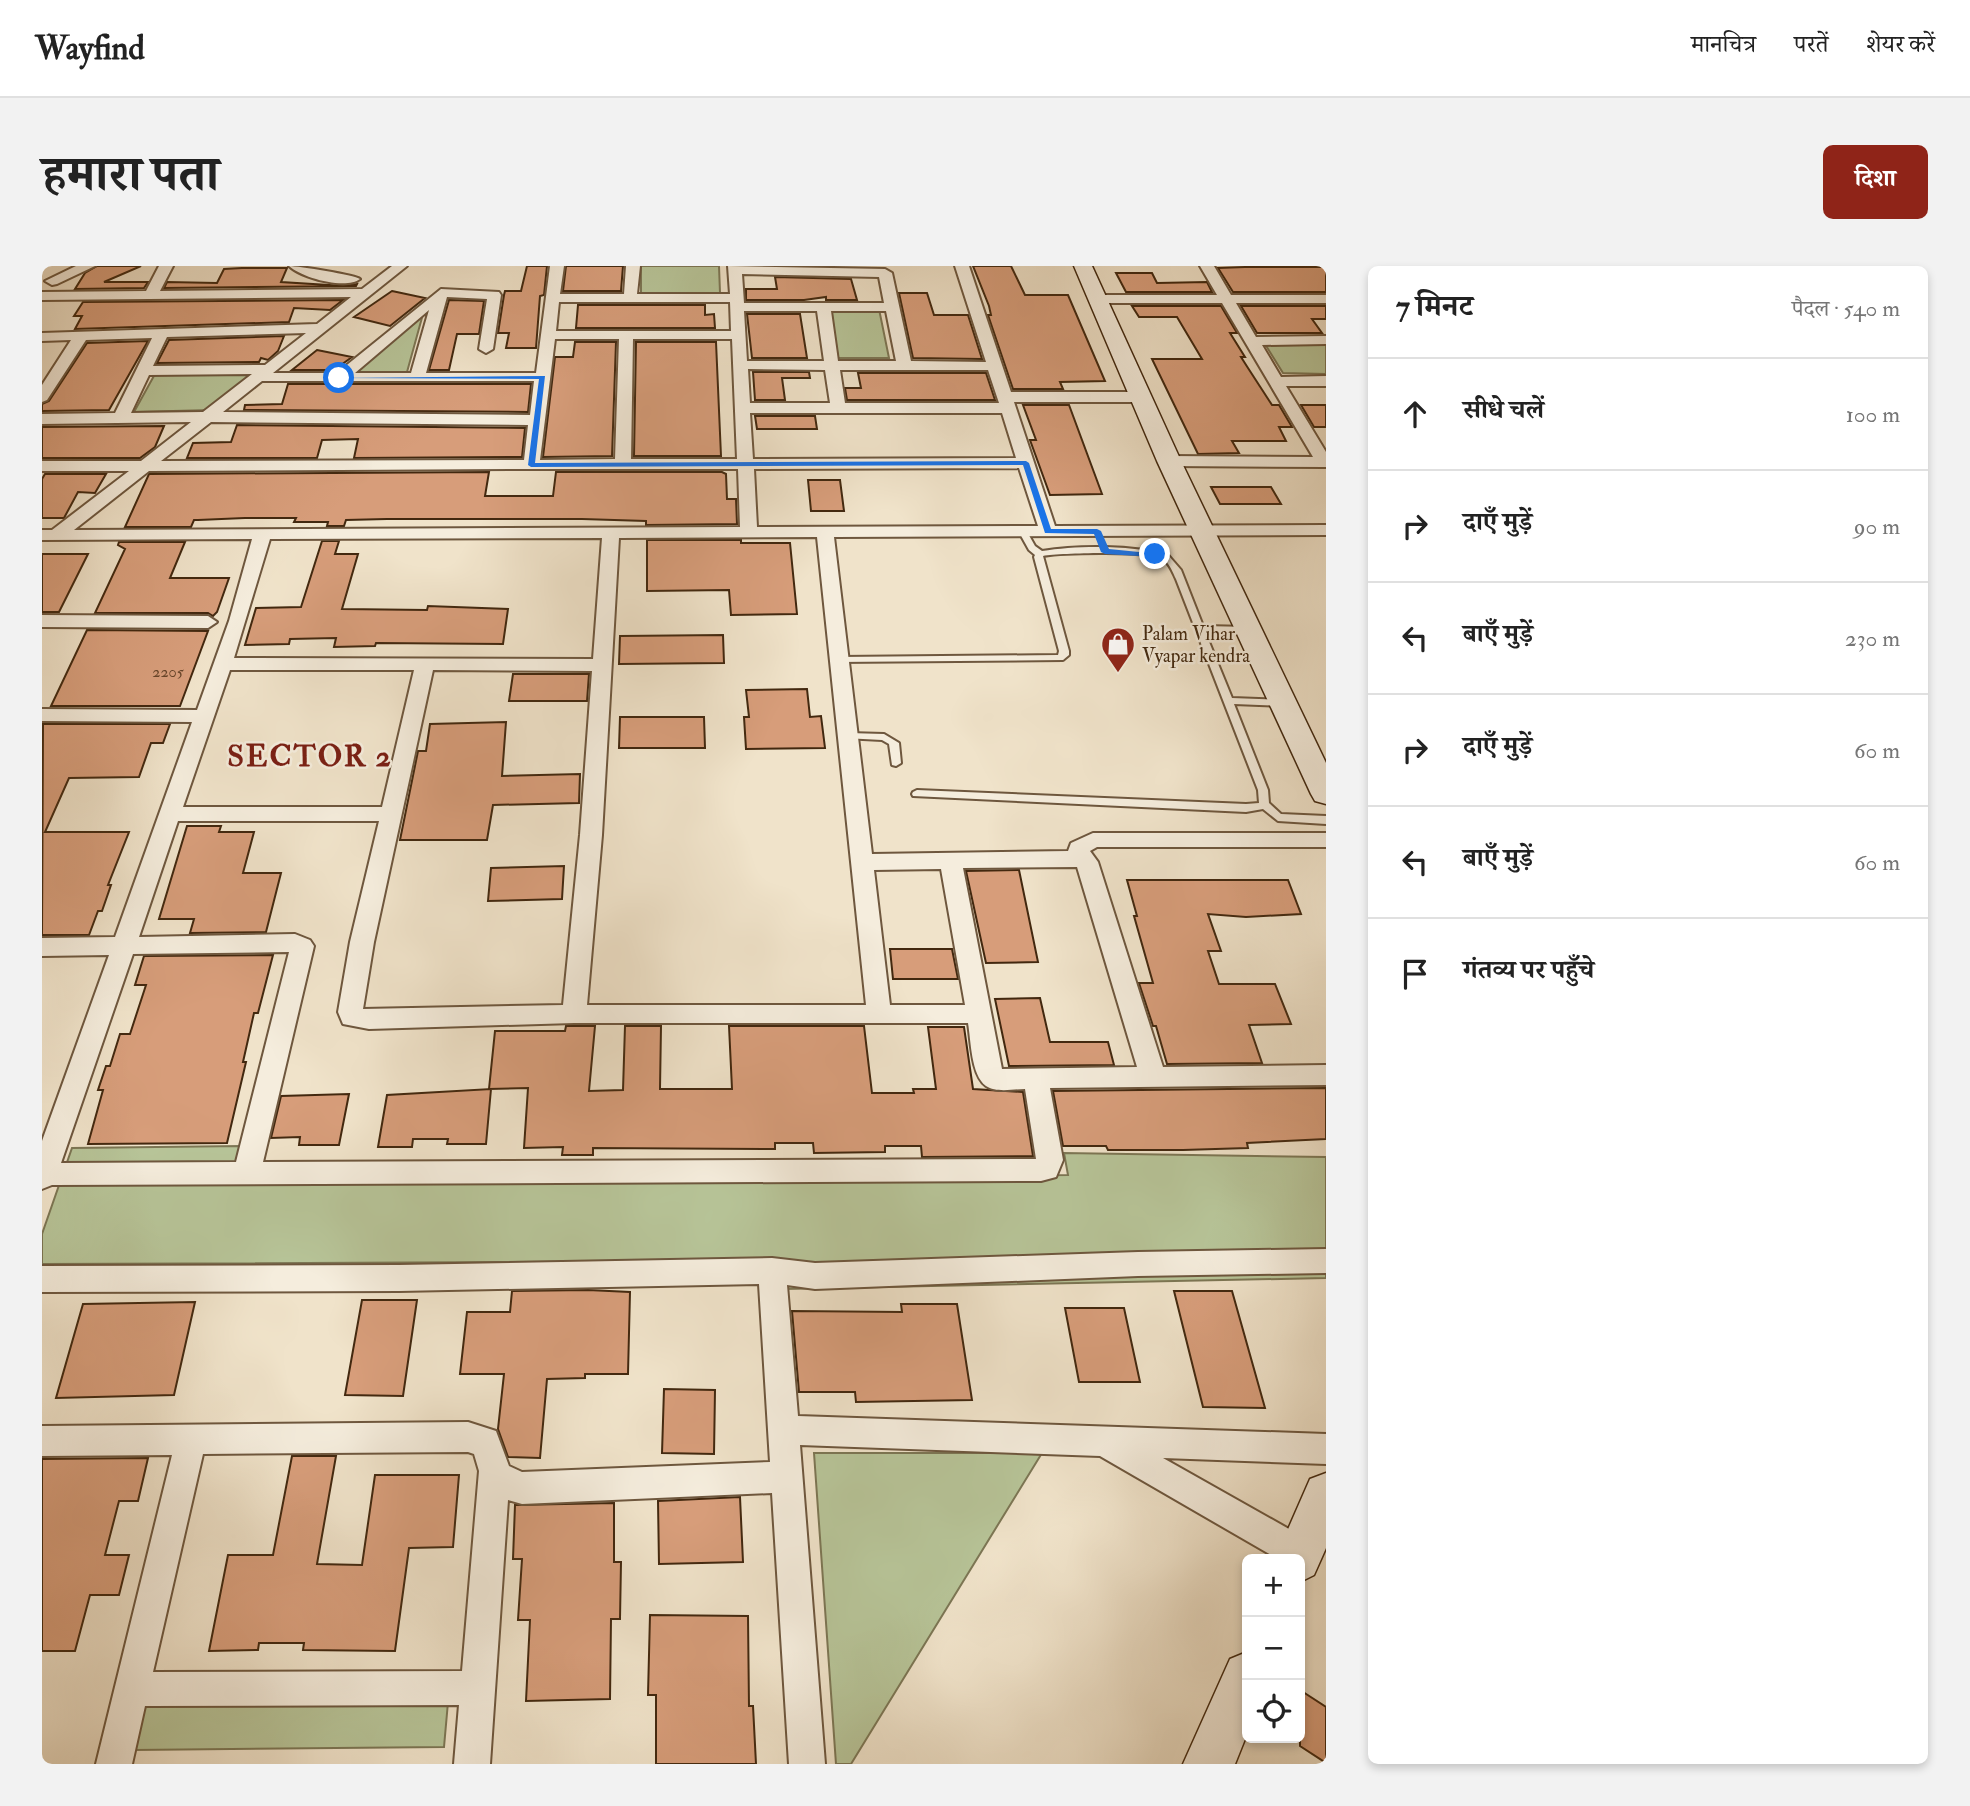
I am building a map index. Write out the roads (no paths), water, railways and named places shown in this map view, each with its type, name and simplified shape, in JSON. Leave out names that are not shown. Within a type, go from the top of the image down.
[{"type":"street","points":[[51,281],[88,266]]},
{"type":"street","points":[[151,295],[166,266]]},
{"type":"street","points":[[296,266],[324,277],[381,281]]},
{"type":"street","points":[[42,548],[49,535],[145,466],[401,266]]},
{"type":"street","points":[[531,465],[557,266]]},
{"type":"street","points":[[630,299],[633,266]]},
{"type":"street","points":[[962,266],[1048,531]]},
{"type":"street","points":[[1083,266],[1169,461],[1326,794]]},
{"type":"street","points":[[1207,266],[1325,462]]},
{"type":"street","points":[[749,531],[735,268],[883,272],[904,365]]},
{"type":"street","points":[[42,296],[366,293]]},
{"type":"street","points":[[417,378],[442,293]]},
{"type":"street","points":[[339,378],[442,293],[494,295],[486,349]]},
{"type":"street","points":[[553,298],[892,307]]},
{"type":"street","points":[[1098,299],[1326,299]]},
{"type":"street","points":[[823,307],[838,408]]},
{"type":"street","points":[[42,337],[321,328]]},
{"type":"street","points":[[121,418],[162,332]]},
{"type":"street","points":[[548,335],[738,335]]},
{"type":"street","points":[[623,465],[626,335]]},
{"type":"street","points":[[42,397],[49,376],[81,336]]},
{"type":"street","points":[[1251,341],[1326,340]]},
{"type":"street","points":[[740,365],[995,366]]},
{"type":"street","points":[[145,371],[263,373],[339,378],[542,377]]},
{"type":"street","points":[[1276,382],[1326,381]]},
{"type":"street","points":[[743,408],[838,408],[1142,397]]},
{"type":"street","points":[[42,419],[207,417],[537,420]]},
{"type":"street","points":[[1169,461],[1325,462]]},
{"type":"street","points":[[42,466],[1026,463]]},
{"type":"street","points":[[49,535],[1326,530]]},
{"type":"street","points":[[825,531],[879,1014]]},
{"type":"street","points":[[574,1014],[591,835],[611,534]]},
{"type":"street","points":[[262,536],[223,664],[43,1176],[1047,1169],[1051,1160],[1036,1079]]},
{"type":"street","points":[[42,621],[208,622]]},
{"type":"street","points":[[223,664],[601,665]]},
{"type":"street","points":[[425,665],[362,942],[350,1012],[352,1017],[369,1020],[574,1014],[978,1014]]},
{"type":"street","points":[[42,715],[205,716]]},
{"type":"street","points":[[170,814],[391,814]]},
{"type":"street","points":[[1080,859],[1079,848],[1093,841],[1326,840]]},
{"type":"street","points":[[860,862],[1080,859],[1087,862],[1153,1077]]},
{"type":"street","points":[[951,860],[978,1014],[991,1076],[995,1079],[1326,1075]]},
{"type":"street","points":[[42,947],[295,943],[302,946],[247,1173]]},
{"type":"street","points":[[42,1279],[399,1278],[772,1271],[815,1276],[1138,1264],[1326,1261]]},
{"type":"street","points":[[772,1271],[807,1764]]},
{"type":"street","points":[[783,1430],[1326,1449]]},
{"type":"street","points":[[42,1441],[468,1437],[485,1443],[494,1473],[500,1481],[522,1488],[787,1477]]},
{"type":"street","points":[[114,1764],[191,1441]]},
{"type":"street","points":[[1104,1441],[1294,1554]]},
{"type":"street","points":[[472,1764],[494,1473]]},
{"type":"street","points":[[1300,1554],[1326,1495]]},
{"type":"street","points":[[1209,1764],[1245,1680]]},
{"type":"street","points":[[132,1689],[477,1688]]},
{"type":"lane","points":[[1097,531],[1105,552]]},
{"type":"lane","points":[[1023,532],[1032,548],[1041,554],[1105,552],[1165,556],[1180,579],[1200,629],[1263,790],[1264,804],[1278,817],[1326,820]]},
{"type":"lane","points":[[840,660],[1064,655],[1038,557],[1041,554]]},
{"type":"lane","points":[[1200,629],[1247,629]]},
{"type":"lane","points":[[1228,701],[1283,704]]},
{"type":"lane","points":[[848,736],[889,738],[894,743],[896,763]]},
{"type":"lane","points":[[917,794],[1247,808],[1258,808],[1264,804]]},
{"type":"place","name":"Palam Vihar Vyapar kendra","points":[[1118,674]]},
{"type":"district","name":"SECTOR 2","points":[[310,756]]}]
